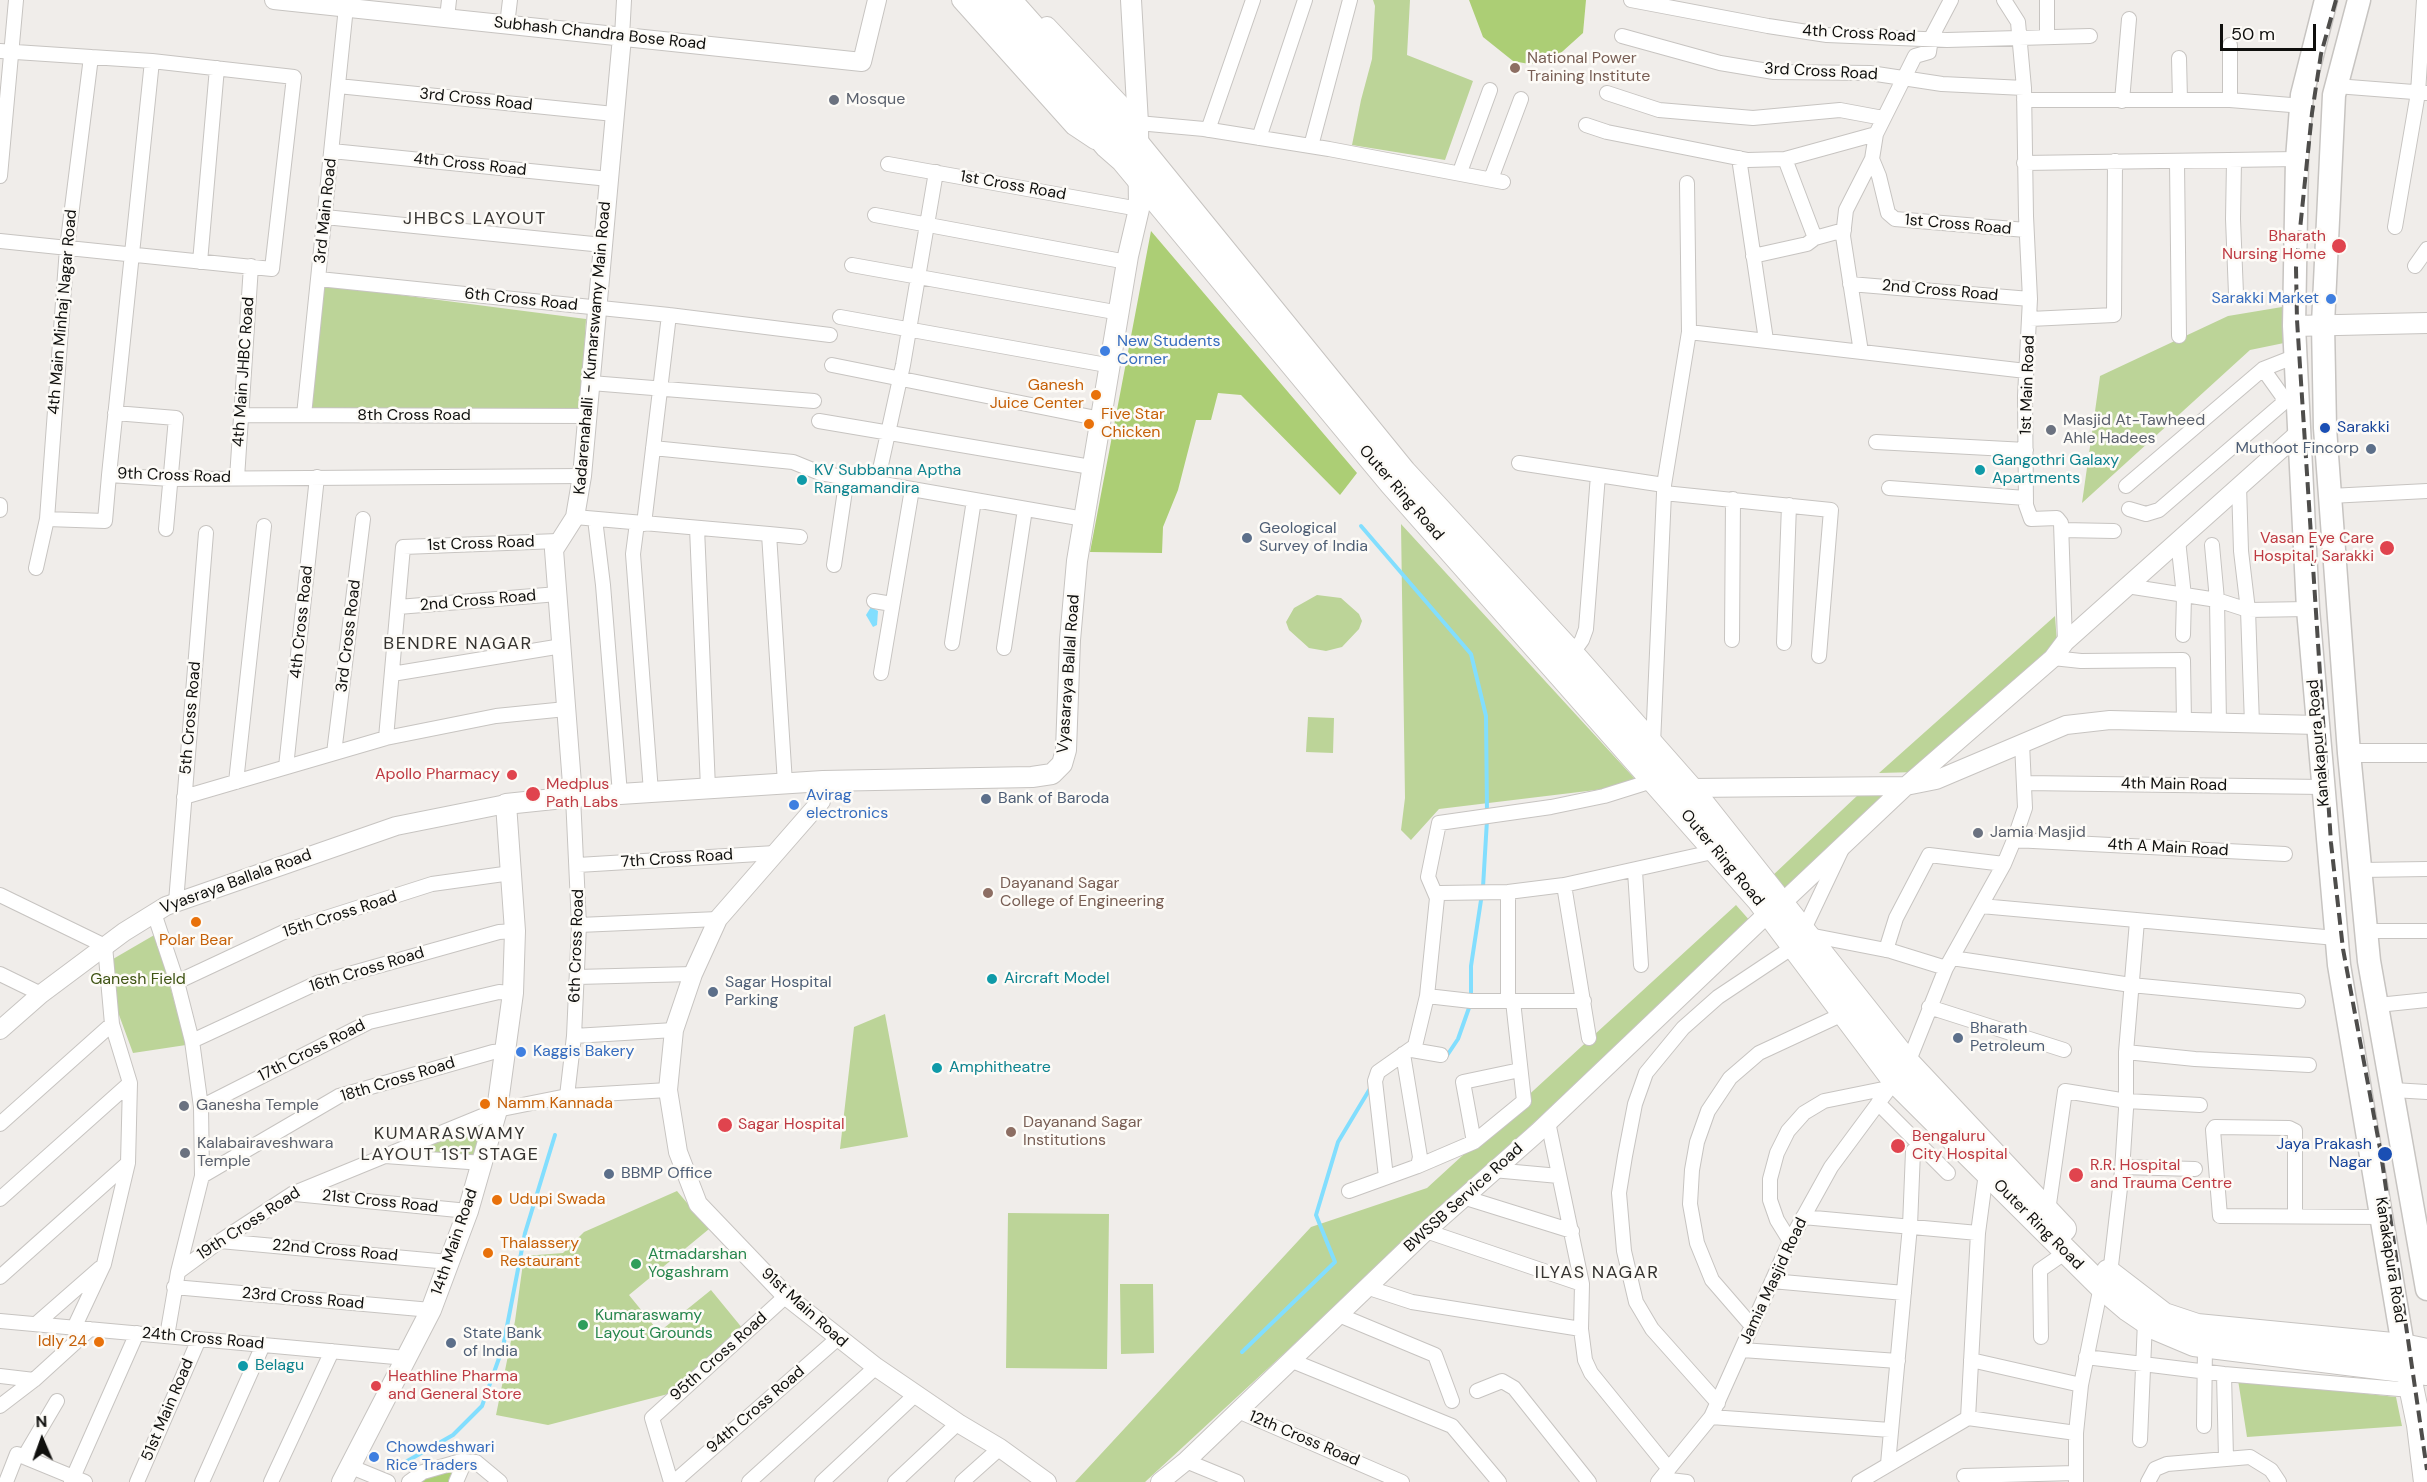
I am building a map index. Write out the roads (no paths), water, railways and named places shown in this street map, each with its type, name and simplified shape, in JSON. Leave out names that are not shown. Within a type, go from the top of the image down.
[{"type":"highway","points":[[983,0],[1107,146],[1133,143]]},
{"type":"highway","points":[[1009,0],[1133,143]]},
{"type":"highway","name":"Outer Ring Road","points":[[1133,143],[1138,180],[1385,476],[1717,851],[1802,937],[1896,1078],[2048,1211],[2106,1280],[2145,1321],[2194,1344],[2415,1378]]},
{"type":"highway","name":"Outer Ring Road","points":[[1133,143],[1404,472],[1572,654],[1690,788],[1775,908]]},
{"type":"highway","name":"Outer Ring Road","points":[[1802,937],[1842,1014],[1896,1078],[1986,1173],[2066,1252],[2106,1280],[2164,1315],[2197,1326],[2403,1346],[2427,1351]]},
{"type":"highway","name":"Kanakapura Road","points":[[2403,1346],[2415,1378],[2426,1482]]},
{"type":"main road","points":[[1131,0],[1133,143]]},
{"type":"main road","name":"Kanakapura Road","points":[[2326,0],[2302,94],[2303,106],[2297,159],[2295,348],[2308,609],[2336,938],[2384,1217],[2403,1346]]},
{"type":"main road","name":"Kanakapura Road","points":[[2359,0],[2336,86],[2323,331],[2330,496],[2349,753],[2366,931],[2427,1289]]},
{"type":"main road","name":"Vyasaraya Ballal Road","points":[[506,804],[573,797],[823,781],[1032,777],[1052,774],[1057,770],[1066,750],[1070,640],[1091,467],[1112,366],[1127,262],[1139,209],[1138,180]]},
{"type":"main road","points":[[2295,348],[2323,331],[2427,323]]},
{"type":"main road","points":[[2323,331],[2427,333]]},
{"type":"main road","name":"14th Main Road","points":[[346,1474],[431,1310],[468,1211],[497,1110],[505,1051],[506,993],[515,931],[506,804]]},
{"type":"street","points":[[0,176],[5,51],[16,0]]},
{"type":"street","name":"Subhash Chandra Bose Road","points":[[274,0],[346,8],[375,5],[448,9],[507,25],[862,62],[877,0]]},
{"type":"street","points":[[507,25],[510,0]]},
{"type":"street","points":[[621,37],[624,0]]},
{"type":"street","points":[[962,0],[1074,126],[1133,143],[1208,130],[1497,180],[1521,99]]},
{"type":"street","points":[[1023,0],[1133,143]]},
{"type":"street","points":[[1208,130],[1253,0]]},
{"type":"street","points":[[1259,138],[1305,0]]},
{"type":"street","points":[[1311,146],[1350,0]]},
{"type":"street","name":"4th Cross Road","points":[[1631,0],[1827,35],[1931,38],[2090,36]]},
{"type":"street","points":[[1861,352],[1843,248],[1846,210],[1872,159],[1876,134],[1883,118],[1916,54],[1929,52],[1931,38],[1951,0]]},
{"type":"street","name":"1st Main Road","points":[[2004,0],[2018,22],[2024,94],[2026,230],[2030,299],[2026,371],[2026,498]]},
{"type":"street","points":[[2047,0],[2047,37]]},
{"type":"street","points":[[2395,227],[2423,93],[2424,0]]},
{"type":"street","name":"3rd Main Road","points":[[304,415],[346,8]]},
{"type":"street","points":[[2122,101],[2129,19]]},
{"type":"street","name":"3rd Cross Road","points":[[1622,36],[1720,63],[1774,72],[1870,73],[2024,94]]},
{"type":"street","name":"Kadarenahalli - Kumarswamy Main Road","points":[[558,541],[575,517],[582,477],[621,37]]},
{"type":"street","points":[[2230,45],[2230,100]]},
{"type":"street","points":[[0,240],[272,268],[294,77],[152,61],[5,51]]},
{"type":"street","name":"4th Main Minhaj Nagar Road","points":[[36,568],[47,519],[67,248],[91,57]]},
{"type":"street","points":[[2179,58],[2180,100]]},
{"type":"street","name":"9th Cross Road","points":[[152,61],[109,475],[171,479],[582,477]]},
{"type":"street","points":[[200,262],[217,68]]},
{"type":"street","name":"3rd Cross Road","points":[[338,86],[614,114]]},
{"type":"street","points":[[2336,86],[2423,93]]},
{"type":"street","points":[[1460,172],[1490,90]]},
{"type":"street","points":[[1607,93],[1659,110],[1753,117],[1840,110],[1883,118]]},
{"type":"street","points":[[2024,94],[2122,101],[2230,100],[2303,106]]},
{"type":"street","points":[[1586,125],[1616,134],[1739,158],[1785,159],[1876,134]]},
{"type":"street","name":"4th Cross Road","points":[[332,151],[609,179]]},
{"type":"street","points":[[1739,158],[1766,340]]},
{"type":"street","points":[[1785,159],[1815,238]]},
{"type":"street","name":"1st Cross Road","points":[[1872,159],[1891,218],[2026,230]]},
{"type":"street","points":[[2025,163],[2297,159]]},
{"type":"street","points":[[2030,319],[2114,315],[2115,161]]},
{"type":"street","points":[[2235,161],[2233,219],[2236,294]]},
{"type":"street","points":[[2178,162],[2179,336]]},
{"type":"street","name":"1st Cross Road","points":[[888,164],[1139,209]]},
{"type":"street","points":[[877,483],[900,379],[936,172]]},
{"type":"street","points":[[1653,744],[1664,489],[1689,332],[1687,183]]},
{"type":"street","points":[[875,214],[1127,262]]},
{"type":"street","points":[[325,217],[603,245]]},
{"type":"street","points":[[1753,256],[1807,244],[1815,238],[1844,230]]},
{"type":"street","points":[[2415,266],[2427,249]]},
{"type":"street","points":[[852,265],[1120,313]]},
{"type":"street","name":"4th Main JHBC Road","points":[[237,478],[251,266]]},
{"type":"street","name":"6th Cross Road","points":[[319,279],[669,315],[830,335]]},
{"type":"street","name":"2nd Cross Road","points":[[1850,284],[2030,299]]},
{"type":"street","points":[[651,792],[633,554],[653,448],[669,315]]},
{"type":"street","points":[[840,317],[1112,366]]},
{"type":"street","points":[[1689,332],[2026,371]]},
{"type":"street","points":[[2126,486],[2263,369],[2295,348]]},
{"type":"street","points":[[2272,382],[2295,348]]},
{"type":"street","points":[[832,365],[1101,419]]},
{"type":"street","points":[[2130,509],[2146,514],[2159,510],[2282,404],[2283,398],[2263,369]]},
{"type":"street","points":[[591,382],[814,401]]},
{"type":"street","points":[[115,413],[176,418],[166,529]]},
{"type":"street","name":"8th Cross Road","points":[[240,415],[588,417]]},
{"type":"street","points":[[819,421],[1091,467]]},
{"type":"street","name":"BWSSB Service Road","points":[[1160,1482],[1186,1461],[1366,1287],[1548,1122],[1906,786],[2053,658],[2065,642],[2299,433]]},
{"type":"street","points":[[1876,442],[2026,450]]},
{"type":"street","points":[[653,448],[793,462],[820,473],[1084,519]]},
{"type":"street","points":[[1519,464],[1598,475],[1664,489],[1830,510],[1819,656]]},
{"type":"street","points":[[47,519],[105,521],[109,475]]},
{"type":"street","points":[[1572,654],[1582,640],[1586,629],[1598,475]]},
{"type":"street","name":"4th Cross Road","points":[[286,767],[317,477]]},
{"type":"street","points":[[834,565],[847,477]]},
{"type":"street","points":[[2239,485],[2241,551],[2248,610],[2252,724]]},
{"type":"street","points":[[1889,488],[2026,498],[2031,519],[2057,518],[2062,530],[2065,642]]},
{"type":"street","points":[[881,673],[912,489]]},
{"type":"street","points":[[2330,496],[2427,491]]},
{"type":"street","points":[[1732,640],[1733,499]]},
{"type":"street","points":[[952,643],[974,500]]},
{"type":"street","points":[[0,505],[0,510]]},
{"type":"street","points":[[1784,642],[1789,505]]},
{"type":"street","points":[[1004,648],[1025,509]]},
{"type":"street","points":[[575,517],[800,537]]},
{"type":"street","name":"3rd Cross Road","points":[[334,753],[363,519]]},
{"type":"street","points":[[595,519],[603,585],[620,794]]},
{"type":"street","points":[[236,782],[264,526]]},
{"type":"street","points":[[697,528],[708,788]]},
{"type":"street","points":[[2062,530],[2114,531]]},
{"type":"street","name":"5th Cross Road","points":[[176,902],[206,533]]},
{"type":"street","points":[[769,534],[785,783]]},
{"type":"street","points":[[2178,540],[2184,596],[2183,635]]},
{"type":"street","points":[[558,541],[554,550],[573,797]]},
{"type":"street","name":"1st Cross Road","points":[[403,547],[558,541]]},
{"type":"street","points":[[2212,545],[2217,600],[2219,723]]},
{"type":"street","name":"2nd Cross Road","points":[[386,738],[403,547]]},
{"type":"street","points":[[2127,586],[2217,600],[2248,610],[2308,609]]},
{"type":"street","name":"2nd Cross Road","points":[[398,608],[558,594]]},
{"type":"street","points":[[874,601],[892,604]]},
{"type":"street","points":[[392,674],[562,646]]},
{"type":"street","points":[[2053,658],[2081,661],[2183,660],[2184,722]]},
{"type":"street","points":[[184,797],[386,738],[496,716],[566,709]]},
{"type":"street","points":[[1690,788],[1906,786],[1936,780],[2066,725],[2110,720],[2318,725]]},
{"type":"street","name":"Jamia Masjid Road","points":[[1663,1476],[1711,1417],[1790,1241],[1832,1167],[1896,1078],[1949,963],[2004,864],[2025,808],[2022,743]]},
{"type":"street","points":[[2349,753],[2427,753]]},
{"type":"street","points":[[1418,1166],[1420,1157],[1407,1075],[1406,1053],[1426,996],[1437,898],[1428,877],[1439,823],[1496,816],[1604,796],[1655,780]]},
{"type":"street","name":"91st Main Road","points":[[823,781],[820,801],[718,919],[693,974],[674,1030],[668,1090],[678,1152],[698,1204],[786,1296],[837,1339],[915,1395],[1000,1448],[1047,1482]]},
{"type":"street","name":"4th Main Road","points":[[2025,783],[2323,787]]},
{"type":"street","name":"6th Cross Road","points":[[567,1096],[574,1036],[579,925],[579,865],[573,797]]},
{"type":"street","name":"Vyasraya Ballala Road","points":[[0,1030],[41,994],[105,946],[154,913],[176,902],[396,826],[506,804]]},
{"type":"street","name":"4th A Main Road","points":[[2014,840],[2285,854]]},
{"type":"street","points":[[1718,1403],[1652,1329],[1636,1302],[1623,1251],[1619,1193],[1635,1104],[1646,1073],[1683,1028],[1718,997],[1802,937],[1845,843]]},
{"type":"street","points":[[1437,898],[1446,892],[1508,892],[1564,885],[1717,851]]},
{"type":"street","name":"7th Cross Road","points":[[579,865],[776,853]]},
{"type":"street","points":[[1886,950],[1896,918],[1929,855],[2004,864]]},
{"type":"street","points":[[2361,870],[2427,869]]},
{"type":"street","points":[[1635,871],[1641,965]]},
{"type":"street","name":"15th Cross Road","points":[[177,982],[288,930],[432,884],[511,873]]},
{"type":"street","points":[[1564,885],[1588,1038]]},
{"type":"street","points":[[1349,1191],[1418,1166],[1474,1142],[1524,1101],[1510,1001],[1508,892]]},
{"type":"street","points":[[0,895],[105,946],[112,1024],[129,1083],[128,1163],[104,1264],[74,1328]]},
{"type":"street","points":[[1981,906],[2336,938]]},
{"type":"street","points":[[154,913],[177,982],[192,1041],[201,1107],[202,1176],[174,1287],[167,1336]]},
{"type":"street","points":[[579,925],[718,919]]},
{"type":"street","points":[[1964,1476],[2075,1478],[2076,1433],[2081,1385],[2106,1280],[2122,1167],[2127,1101],[2126,1052],[2137,921]]},
{"type":"street","name":"16th Cross Road","points":[[192,1041],[317,983],[499,932],[515,931]]},
{"type":"street","points":[[2366,931],[2427,931]]},
{"type":"street","points":[[1802,937],[1886,950],[1949,963],[2131,985],[2298,1001]]},
{"type":"street","points":[[0,974],[41,994]]},
{"type":"street","points":[[577,977],[693,974]]},
{"type":"street","name":"17th Cross Road","points":[[201,1107],[369,1022],[506,993]]},
{"type":"street","points":[[1426,996],[1492,1002],[1584,1001]]},
{"type":"street","points":[[2378,1005],[2427,1000]]},
{"type":"street","points":[[1929,1007],[2064,1050]]},
{"type":"street","points":[[1751,1325],[1712,1280],[1697,1243],[1690,1204],[1697,1142],[1708,1111],[1730,1078],[1759,1053],[1842,1014]]},
{"type":"street","points":[[0,1124],[112,1024]]},
{"type":"street","points":[[574,1036],[674,1030]]},
{"type":"street","name":"18th Cross Road","points":[[202,1176],[339,1096],[493,1052],[505,1051]]},
{"type":"street","points":[[2126,1052],[2195,1059],[2309,1065]]},
{"type":"street","points":[[1386,1178],[1375,1084],[1378,1072],[1406,1053],[1441,1055]]},
{"type":"street","points":[[1474,1142],[1463,1082],[1520,1070]]},
{"type":"street","points":[[1790,1241],[1776,1220],[1770,1200],[1770,1179],[1788,1131],[1804,1113],[1824,1101],[1896,1078]]},
{"type":"street","points":[[0,1199],[129,1083]]},
{"type":"street","name":"19th Cross Road","points":[[178,1272],[220,1241],[292,1194],[379,1156],[497,1110],[567,1096],[668,1090]]},
{"type":"street","points":[[2048,1211],[2065,1090],[2127,1101],[2200,1105]]},
{"type":"street","points":[[2393,1090],[2427,1092]]},
{"type":"street","points":[[1878,1103],[1948,1173]]},
{"type":"street","points":[[1548,1122],[1582,1284],[1581,1329],[1585,1360],[1591,1373],[1663,1476],[1687,1482]]},
{"type":"street","points":[[2295,1216],[2295,1131],[2289,1128],[2215,1126],[2213,1130],[2218,1214],[2223,1216],[2384,1217]]},
{"type":"street","points":[[1888,1464],[1910,1226],[1913,1151]]},
{"type":"street","points":[[379,1156],[483,1163]]},
{"type":"street","points":[[0,1277],[128,1163]]},
{"type":"street","points":[[2122,1167],[2195,1169]]},
{"type":"street","points":[[1493,1170],[1559,1176]]},
{"type":"street","points":[[1968,1418],[1978,1233],[1986,1173]]},
{"type":"street","name":"21st Cross Road","points":[[292,1194],[468,1211]]},
{"type":"street","points":[[1463,1197],[1572,1231]]},
{"type":"street","points":[[1803,1217],[1978,1233]]},
{"type":"street","points":[[1426,1231],[1582,1284]]},
{"type":"street","name":"22nd Cross Road","points":[[220,1241],[449,1262]]},
{"type":"street","points":[[2041,1337],[2040,1270],[2066,1252]]},
{"type":"street","points":[[36,1324],[104,1264]]},
{"type":"street","points":[[1772,1281],[1904,1293]]},
{"type":"street","name":"23rd Cross Road","points":[[174,1287],[431,1310]]},
{"type":"street","points":[[1366,1287],[1412,1302],[1581,1329]]},
{"type":"street","name":"95th Cross Road","points":[[673,1482],[652,1418],[786,1296]]},
{"type":"street","points":[[1339,1315],[1434,1355],[1452,1401]]},
{"type":"street","name":"24th Cross Road","points":[[0,1321],[406,1358]]},
{"type":"street","points":[[2140,1440],[2145,1321]]},
{"type":"street","points":[[0,1406],[34,1380],[90,1329]]},
{"type":"street","points":[[6,1482],[17,1454],[76,1480],[137,1333]]},
{"type":"street","name":"51st Main Road","points":[[137,1482],[199,1339]]},
{"type":"street","name":"94th Cross Road","points":[[673,1482],[837,1339]]},
{"type":"street","points":[[202,1482],[264,1345]]},
{"type":"street","points":[[2204,1426],[2205,1346]]},
{"type":"street","points":[[1742,1350],[1898,1361]]},
{"type":"street","points":[[271,1482],[332,1351]]},
{"type":"street","points":[[2086,1357],[2224,1374],[2415,1378]]},
{"type":"street","points":[[1290,1360],[1452,1426],[1499,1482]]},
{"type":"street","points":[[1971,1360],[2081,1385]]},
{"type":"street","points":[[749,1482],[876,1367]]},
{"type":"street","points":[[2224,1374],[2226,1458]]},
{"type":"street","points":[[0,1376],[34,1380]]},
{"type":"street","points":[[1477,1390],[1502,1381],[1514,1388],[1589,1482]]},
{"type":"street","points":[[822,1482],[915,1395]]},
{"type":"street","points":[[24,1457],[57,1401]]},
{"type":"street","name":"12th Cross Road","points":[[1238,1411],[1402,1482]]},
{"type":"street","points":[[1711,1417],[1890,1430]]},
{"type":"street","points":[[1859,1482],[1968,1418],[2076,1433]]},
{"type":"street","points":[[895,1482],[958,1423]]},
{"type":"street","points":[[962,1482],[1000,1448]]},
{"type":"street","points":[[2148,1482],[2154,1469],[2167,1464],[2250,1457],[2271,1470],[2279,1482]]},
{"type":"street","points":[[409,1482],[423,1472],[465,1461],[476,1462],[500,1482]]},
{"type":"street","points":[[456,1482],[465,1461]]},
{"type":"street","points":[[1186,1461],[1237,1482]]},
{"type":"street","points":[[346,1474],[388,1482]]},
{"type":"water","points":[[871,607],[878,611],[877,625],[873,627],[866,615]]},
{"type":"waterway","points":[[1361,526],[1471,654],[1486,716],[1487,813]]},
{"type":"waterway","points":[[1471,998],[1471,966],[1483,887],[1487,820]]},
{"type":"waterway","points":[[1446,1057],[1458,1039],[1470,1005]]},
{"type":"waterway","points":[[1242,1352],[1335,1262],[1316,1215],[1338,1142],[1371,1087]]},
{"type":"waterway","points":[[402,1464],[453,1435],[482,1406],[503,1347],[525,1233],[555,1135]]},
{"type":"railway","points":[[2336,0],[2321,54],[2312,113],[2296,268],[2297,320],[2331,843],[2343,949],[2381,1154],[2427,1470]]},
{"type":"place","name":"National Power Training Institute","points":[[1515,68]]},
{"type":"place","name":"Mosque","points":[[834,100]]},
{"type":"place","name":"Bharath Nursing Home","points":[[2339,246]]},
{"type":"place","name":"Sarakki Market","points":[[2331,299]]},
{"type":"place","name":"New Students Corner","points":[[1105,351]]},
{"type":"place","name":"Ganesh Juice Center","points":[[1096,395]]},
{"type":"place","name":"Five Star Chicken","points":[[1089,424]]},
{"type":"place","name":"Sarakki","points":[[2325,428]]},
{"type":"place","name":"Masjid At-Tawheed Ahle Hadees","points":[[2051,430]]},
{"type":"place","name":"Muthoot Fincorp","points":[[2371,449]]},
{"type":"place","name":"Gangothri Galaxy Apartments","points":[[1980,470]]},
{"type":"place","name":"KV Subbanna Aptha Rangamandira","points":[[802,480]]},
{"type":"place","name":"Geological Survey of India","points":[[1247,538]]},
{"type":"place","name":"Vasan Eye Care Hospital, Sarakki","points":[[2387,548]]},
{"type":"place","name":"Apollo Pharmacy","points":[[512,775]]},
{"type":"place","name":"Medplus Path Labs","points":[[533,794]]},
{"type":"place","name":"Bank of Baroda","points":[[986,799]]},
{"type":"place","name":"Avirag electronics","points":[[794,805]]},
{"type":"place","name":"Jamia Masjid","points":[[1978,833]]},
{"type":"place","name":"Dayanand Sagar College of Engineering","points":[[988,893]]},
{"type":"place","name":"Polar Bear","points":[[196,922]]},
{"type":"place","name":"Aircraft Model","points":[[992,979]]},
{"type":"place","name":"Sagar Hospital Parking","points":[[713,992]]},
{"type":"place","name":"Bharath Petroleum","points":[[1958,1038]]},
{"type":"place","name":"Kaggis Bakery","points":[[521,1052]]},
{"type":"place","name":"Amphitheatre","points":[[937,1068]]},
{"type":"place","name":"Namm Kannada","points":[[485,1104]]},
{"type":"place","name":"Ganesha Temple","points":[[184,1106]]},
{"type":"place","name":"Sagar Hospital","points":[[725,1125]]},
{"type":"place","name":"Dayanand Sagar Institutions","points":[[1011,1132]]},
{"type":"place","name":"Bengaluru City Hospital","points":[[1898,1146]]},
{"type":"place","name":"Kalabairaveshwara Temple","points":[[185,1153]]},
{"type":"place","name":"Jaya Prakash Nagar","points":[[2385,1154]]},
{"type":"place","name":"BBMP Office","points":[[609,1174]]},
{"type":"place","name":"R.R. Hospital and Trauma Centre","points":[[2076,1175]]},
{"type":"place","name":"Udupi Swada","points":[[497,1200]]},
{"type":"place","name":"Thalassery Restaurant","points":[[488,1253]]},
{"type":"place","name":"Atmadarshan Yogashram","points":[[636,1264]]},
{"type":"place","name":"Kumaraswamy Layout Grounds","points":[[583,1325]]},
{"type":"place","name":"Idly 24","points":[[99,1342]]},
{"type":"place","name":"State Bank of India","points":[[451,1343]]},
{"type":"place","name":"Belagu","points":[[243,1366]]},
{"type":"place","name":"Heathline Pharma and General Store","points":[[376,1386]]},
{"type":"place","name":"Chowdeshwari Rice Traders","points":[[374,1457]]},
{"type":"district","name":"JHBCS LAYOUT","points":[[475,219]]},
{"type":"district","name":"BENDRE NAGAR","points":[[458,644]]},
{"type":"district","name":"KUMARASWAMY LAYOUT 1ST STAGE","points":[[450,1144]]},
{"type":"district","name":"ILYAS NAGAR","points":[[1597,1273]]},
{"type":"park label","name":"Ganesh Field","points":[[138,980]]}]
